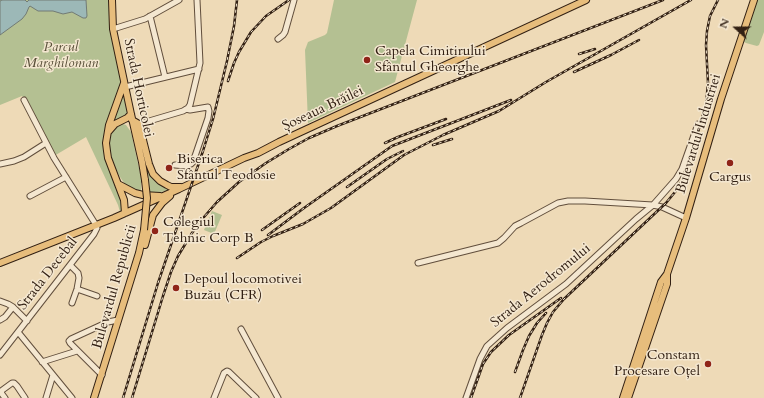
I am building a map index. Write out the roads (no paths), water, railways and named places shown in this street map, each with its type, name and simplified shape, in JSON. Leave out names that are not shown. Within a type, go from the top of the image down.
[{"type":"main road","name":"Strada Horticolei","points":[[112,0],[113,29],[131,117],[146,180]]},
{"type":"main road","name":"Șoseaua Brăilei","points":[[0,263],[125,214],[586,0]]},
{"type":"main road","name":"Bulevardul Industriei","points":[[623,398],[661,282],[667,274],[686,218],[721,99],[754,0]]},
{"type":"main road","points":[[125,85],[110,121],[107,151],[111,167],[124,200],[125,214]]},
{"type":"main road","points":[[119,98],[123,93],[127,94]]},
{"type":"main road","points":[[108,134],[115,124],[131,117],[139,124],[153,174],[167,186],[185,186]]},
{"type":"main road","points":[[120,122],[126,123],[134,129]]},
{"type":"main road","name":"Bulevardul Republicii","points":[[94,398],[139,254],[144,230],[147,198],[146,180]]},
{"type":"main road","points":[[118,184],[143,195],[162,197]]},
{"type":"main road","points":[[130,280],[141,259],[155,212],[165,200],[185,186]]},
{"type":"main road","name":"Bulevardul Industriei","points":[[628,398],[667,284],[667,274]]},
{"type":"street","points":[[113,29],[150,16],[179,0]]},
{"type":"street","points":[[186,109],[190,105],[200,63],[197,0]]},
{"type":"street","points":[[278,39],[285,32],[294,0]]},
{"type":"street","points":[[150,16],[165,77]]},
{"type":"street","points":[[125,85],[199,69]]},
{"type":"street","points":[[24,100],[46,143],[96,225]]},
{"type":"street","points":[[139,124],[186,109],[190,110],[208,107],[208,118],[193,162],[186,166],[175,165]]},
{"type":"street","name":"Strada Aerodromului","points":[[466,398],[480,359],[487,346],[506,328],[566,284],[653,205],[676,179],[682,169],[698,124]]},
{"type":"street","points":[[0,164],[14,162],[46,143]]},
{"type":"street","points":[[30,196],[66,177]]},
{"type":"street","points":[[418,263],[498,243],[502,241],[515,226],[521,222],[558,203],[576,200],[653,205],[662,207],[686,218]]},
{"type":"street","name":"Strada Decebal","points":[[0,355],[94,234],[97,228],[96,225]]},
{"type":"street","points":[[70,265],[79,275],[77,290],[72,303]]},
{"type":"street","points":[[77,290],[97,296]]},
{"type":"street","points":[[0,301],[13,307],[27,320]]},
{"type":"street","points":[[0,320],[13,307]]},
{"type":"street","points":[[102,375],[69,342],[70,340],[108,322],[118,320]]},
{"type":"street","points":[[241,329],[276,397]]},
{"type":"street","points":[[18,332],[72,398]]},
{"type":"street","points":[[42,362],[77,351]]},
{"type":"street","points":[[214,398],[224,373],[227,371],[256,398]]},
{"type":"street","points":[[46,398],[53,375]]},
{"type":"street","points":[[4,398],[2,391],[12,383],[17,386],[25,398]]},
{"type":"water","points":[[25,0],[27,2],[29,0],[86,0],[87,16],[86,18],[83,18],[72,12],[63,14],[53,11],[38,11],[30,6],[22,19],[0,35],[0,1]]},
{"type":"railway","points":[[123,398],[158,283],[213,119],[227,61],[234,26],[237,0]]},
{"type":"railway","points":[[228,81],[239,52],[251,32],[266,16],[289,0]]},
{"type":"railway","points":[[132,398],[163,296],[178,256],[204,217],[217,202],[239,182],[266,163],[309,138],[663,0]]},
{"type":"railway","points":[[237,258],[261,242],[303,224],[331,208],[404,155],[443,135],[499,111],[546,82],[691,0]]},
{"type":"railway","points":[[520,398],[542,335],[553,312],[564,299],[666,203],[683,179],[706,104],[708,83],[706,45],[707,31],[710,16],[718,0]]},
{"type":"railway","points":[[574,72],[639,40]]},
{"type":"railway","points":[[579,54],[595,49]]},
{"type":"railway","points":[[268,235],[392,146],[511,100]]},
{"type":"railway","points":[[385,143],[446,119]]},
{"type":"railway","points":[[433,145],[452,139]]},
{"type":"railway","points":[[347,187],[387,159],[403,151]]},
{"type":"railway","points":[[262,230],[300,203]]},
{"type":"railway","points":[[471,398],[483,364],[491,352],[509,335],[561,298]]},
{"type":"railway","points":[[515,372],[529,336],[537,323],[546,313]]},
{"type":"place","name":"Capela Cimitirului Sfântul Gheorghe","points":[[367,60]]},
{"type":"place","name":"Cargus","points":[[730,163]]},
{"type":"place","name":"Biserica Sfântul Teodosie","points":[[169,168]]},
{"type":"place","name":"Colegiul Tehnic Corp B","points":[[155,231]]},
{"type":"place","name":"Depoul locomotivei Buzău (CFR)","points":[[176,288]]},
{"type":"place","name":"Constam Procesare Oțel","points":[[708,364]]},
{"type":"park label","name":"Parcul Marghiloman","points":[[61,56]]}]
